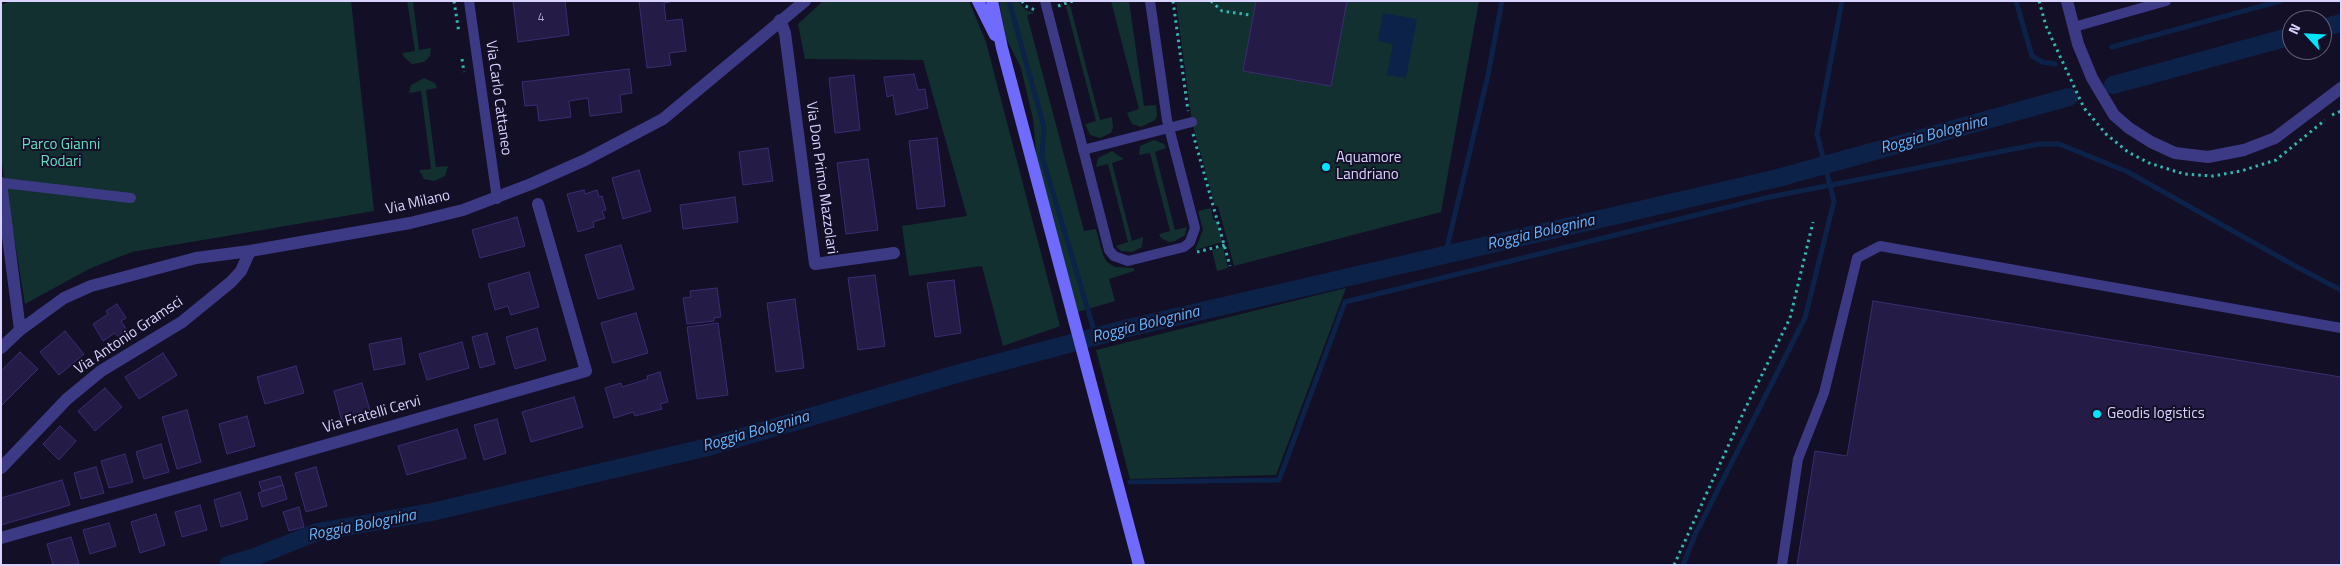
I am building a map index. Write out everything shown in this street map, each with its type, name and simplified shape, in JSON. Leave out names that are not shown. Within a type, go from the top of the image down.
[{"type":"main road","points":[[978,1],[1002,48]]},
{"type":"main road","points":[[992,1],[1002,48],[1138,565]]},
{"type":"street","name":"Via Milano","points":[[1,348],[20,330],[64,298],[90,286],[196,258],[250,251],[410,224],[497,198],[585,160],[663,119],[805,1]]},
{"type":"street","points":[[2067,1],[2092,78],[2114,115],[2151,142],[2175,152],[2208,157],[2244,150],[2275,138],[2341,88]]},
{"type":"street","name":"Via Don Primo Mazzolari","points":[[780,20],[785,33],[815,264],[894,253]]},
{"type":"street","points":[[2,183],[20,330]]},
{"type":"street","name":"Via Fratelli Cervi","points":[[1,538],[586,370],[538,204]]},
{"type":"street","name":"Via Antonio Gramsci","points":[[1,468],[67,399],[101,371],[182,322],[231,282],[241,272],[250,251]]},
{"type":"lane","name":"Via Carlo Cattaneo","points":[[470,1],[497,198]]},
{"type":"lane","points":[[1045,1],[1109,250],[1114,256],[1128,261],[1184,247],[1190,242],[1195,228],[1169,128],[1150,1]]},
{"type":"lane","points":[[2074,27],[2166,1]]},
{"type":"lane","points":[[1083,150],[1192,122]]},
{"type":"lane","points":[[2,183],[130,198]]},
{"type":"lane","points":[[1782,565],[1798,459],[1824,393],[1857,258],[1880,246],[2341,328]]},
{"type":"path","points":[[1211,1],[1222,10],[1250,15]]},
{"type":"path","points":[[2039,1],[2046,26],[2084,108],[2106,134],[2128,152],[2168,170],[2184,174],[2213,176],[2241,172],[2276,160],[2333,114],[2341,111]]},
{"type":"path","points":[[1674,565],[1745,409],[1790,318],[1813,222]]},
{"type":"green space","name":"Parco Gianni Rodari","points":[[11,1],[351,1],[374,211],[132,252],[91,268],[25,304],[1,158],[1,5]]},
{"type":"green space","points":[[407,1],[413,1],[419,50],[431,48],[430,56],[424,62],[412,64],[402,53],[415,51]]},
{"type":"green space","points":[[823,1],[969,1],[986,42],[1060,326],[1003,346],[982,266],[909,276],[902,226],[967,216],[923,60],[805,59],[798,24]]},
{"type":"green space","points":[[999,1],[1018,1],[1026,10],[1035,13],[1027,15],[1084,231],[1096,229],[1103,255],[1107,262],[1115,267],[1134,268],[1134,271],[1109,279],[1115,301],[1078,312],[1037,162],[1033,119],[1021,68],[1006,38]]},
{"type":"green space","points":[[1111,1],[1129,1],[1144,106],[1156,105],[1157,116],[1155,120],[1141,127],[1132,124],[1127,113],[1139,109]]},
{"type":"green space","name":"Aquamore Landriano","points":[[1176,1],[1479,1],[1441,212],[1234,266],[1192,122]]},
{"type":"green space","points":[[1070,5],[1100,120],[1112,117],[1113,127],[1111,133],[1100,138],[1090,135],[1085,124],[1096,121],[1066,6]]},
{"type":"green space","points":[[424,78],[435,83],[437,88],[426,90],[436,167],[448,166],[445,176],[434,181],[424,179],[419,170],[431,169],[421,91],[409,93],[411,85]]},
{"type":"green space","points":[[1154,140],[1164,144],[1166,148],[1155,152],[1175,230],[1187,227],[1185,235],[1175,241],[1169,242],[1161,238],[1159,234],[1170,231],[1150,153],[1139,155],[1140,146]]},
{"type":"green space","points":[[1112,151],[1124,159],[1112,163],[1132,241],[1143,237],[1142,247],[1132,252],[1121,251],[1116,246],[1128,242],[1108,164],[1096,167],[1098,158]]},
{"type":"green space","points":[[1211,208],[1213,219],[1218,222],[1222,242],[1195,250],[1203,230],[1198,211]]},
{"type":"green space","points":[[1223,247],[1228,268],[1217,271],[1212,250]]},
{"type":"green space","points":[[1346,288],[1276,475],[1130,479],[1096,350]]},
{"type":"water","points":[[1383,13],[1417,19],[1406,78],[1387,75],[1393,44],[1378,41]]},
{"type":"building","points":[[513,1],[565,1],[569,35],[518,42]]},
{"type":"building","points":[[639,1],[674,1],[664,3],[666,21],[682,19],[686,51],[669,53],[671,65],[647,68]]},
{"type":"building","points":[[1256,1],[1347,1],[1331,86],[1243,71]]},
{"type":"building","points":[[629,69],[632,93],[620,95],[622,112],[590,116],[588,98],[569,101],[571,117],[539,121],[537,105],[525,106],[522,82]]},
{"type":"building","points":[[914,74],[918,90],[925,89],[928,108],[896,115],[893,95],[887,97],[884,77]]},
{"type":"building","points":[[854,75],[860,130],[835,133],[829,78]]},
{"type":"building","points":[[937,138],[945,206],[917,209],[909,141]]},
{"type":"building","points":[[768,148],[773,181],[743,185],[739,152]]},
{"type":"building","points":[[868,159],[878,230],[846,234],[837,163]]},
{"type":"building","points":[[639,170],[651,211],[623,219],[612,178]]},
{"type":"building","points":[[584,190],[585,194],[597,190],[599,197],[602,196],[606,210],[602,211],[605,218],[593,222],[594,227],[578,232],[567,194]]},
{"type":"building","points":[[735,197],[738,222],[683,229],[680,205]]},
{"type":"building","points":[[517,217],[525,246],[480,258],[472,230]]},
{"type":"building","points":[[621,245],[634,289],[598,299],[585,255]]},
{"type":"building","points":[[529,272],[539,307],[511,315],[508,306],[495,310],[488,284]]},
{"type":"building","points":[[875,275],[885,346],[858,350],[848,278]]},
{"type":"building","points":[[954,280],[961,333],[935,337],[927,283]]},
{"type":"building","points":[[717,288],[721,317],[714,318],[714,321],[687,324],[683,298],[691,297],[690,291]]},
{"type":"building","points":[[795,299],[804,368],[776,372],[767,303]]},
{"type":"building","name":"Geodis logistics","points":[[1873,301],[2341,377],[2341,565],[1797,565],[1815,451],[1847,456]]},
{"type":"building","points":[[117,304],[126,318],[121,321],[128,332],[119,338],[115,333],[103,341],[93,324],[108,314],[106,311]]},
{"type":"building","points":[[636,313],[648,353],[613,363],[601,323]]},
{"type":"building","points":[[718,323],[728,395],[697,399],[687,327]]},
{"type":"building","points":[[537,328],[546,360],[515,369],[506,337]]},
{"type":"building","points":[[65,331],[84,354],[59,375],[40,352]]},
{"type":"building","points":[[487,333],[495,364],[480,368],[472,337]]},
{"type":"building","points":[[401,338],[405,364],[374,370],[369,344]]},
{"type":"building","points":[[462,342],[469,368],[427,380],[419,354]]},
{"type":"building","points":[[20,352],[38,369],[1,406],[1,371]]},
{"type":"building","points":[[163,353],[177,375],[139,399],[125,377]]},
{"type":"building","points":[[296,366],[304,393],[265,404],[257,377]]},
{"type":"building","points":[[660,372],[668,402],[660,404],[662,409],[635,416],[633,412],[614,418],[605,388],[621,383],[622,387],[648,379],[647,376]]},
{"type":"building","points":[[362,383],[371,414],[342,422],[334,391]]},
{"type":"building","points":[[105,388],[122,407],[95,431],[78,411]]},
{"type":"building","points":[[574,397],[583,427],[531,442],[522,412]]},
{"type":"building","points":[[187,410],[201,462],[177,469],[162,417]]},
{"type":"building","points":[[247,416],[255,446],[227,454],[219,424]]},
{"type":"building","points":[[497,419],[506,453],[484,460],[474,425]]},
{"type":"building","points":[[60,426],[76,441],[59,460],[43,444]]},
{"type":"building","points":[[457,429],[466,458],[407,475],[398,446]]},
{"type":"building","points":[[161,444],[169,472],[144,479],[136,452]]},
{"type":"building","points":[[125,454],[133,482],[109,488],[101,461]]},
{"type":"building","points":[[96,467],[104,493],[81,499],[74,473]]},
{"type":"building","points":[[316,467],[327,506],[306,512],[295,473]]},
{"type":"building","points":[[280,476],[283,485],[262,491],[259,482]]},
{"type":"building","points":[[62,480],[70,505],[1,525],[1,498]]},
{"type":"building","points":[[283,485],[287,499],[262,507],[258,493]]},
{"type":"building","points":[[240,492],[248,519],[221,527],[214,500]]},
{"type":"building","points":[[200,505],[207,530],[182,537],[175,512]]},
{"type":"building","points":[[299,507],[304,527],[289,531],[283,512]]},
{"type":"building","points":[[156,514],[165,545],[140,553],[131,522]]},
{"type":"building","points":[[109,523],[116,546],[90,554],[83,530]]},
{"type":"building","points":[[71,537],[79,564],[53,565],[47,544]]},
{"type":"waterway","points":[[1009,1],[1044,127],[1042,156],[1096,337]]},
{"type":"waterway","points":[[1445,256],[1488,75],[1502,1]]},
{"type":"waterway","points":[[1683,565],[1695,535],[1805,318],[1834,201],[1817,134],[1842,1]]},
{"type":"waterway","points":[[2016,1],[2032,56],[2042,62],[2055,64]]},
{"type":"waterway","points":[[2112,47],[2280,1]]},
{"type":"waterway","name":"Roggia Bolognina","points":[[2332,25],[2341,23]]},
{"type":"waterway","name":"Roggia Bolognina","points":[[2113,85],[2282,39]]},
{"type":"waterway","name":"Roggia Bolognina","points":[[228,565],[252,558],[317,532],[432,512],[708,447],[960,373],[1128,328],[1778,178],[2069,97]]},
{"type":"waterway","points":[[1130,482],[1279,480],[1345,302],[1765,198],[2039,144],[2059,144],[2128,172],[2341,290]]},
{"type":"place","name":"Aquamore Landriano","points":[[1326,167]]},
{"type":"place","name":"Geodis logistics","points":[[2097,414]]}]
